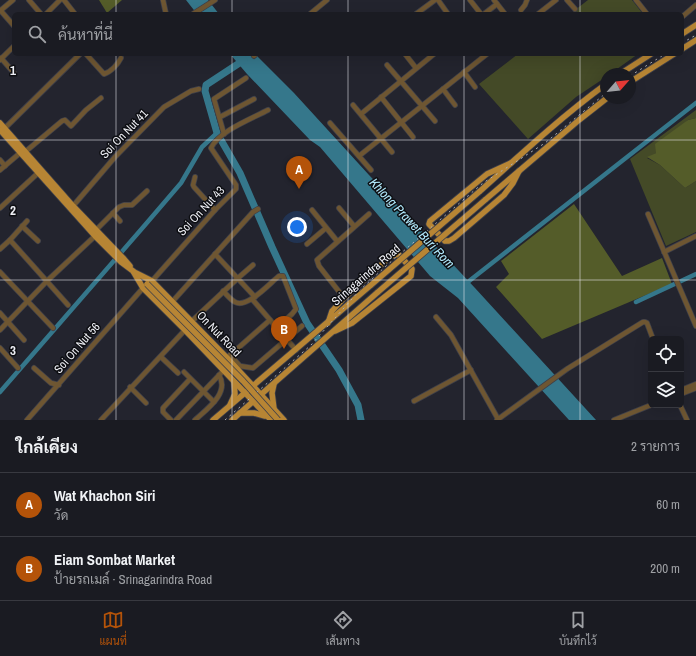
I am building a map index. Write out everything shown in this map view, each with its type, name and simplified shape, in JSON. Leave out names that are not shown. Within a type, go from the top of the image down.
[{"type":"main road","points":[[684,33],[696,25]]},
{"type":"main road","points":[[684,48],[696,40]]},
{"type":"main road","points":[[629,68],[648,56]]},
{"type":"main road","points":[[636,78],[671,56]]},
{"type":"main road","name":"Srinagarindra Road","points":[[213,420],[317,332],[590,95],[600,88]]},
{"type":"main road","name":"Srinagarindra Road","points":[[232,420],[262,396],[274,383],[378,292],[600,104]]},
{"type":"main road","name":"On Nut Road","points":[[0,123],[3,132],[39,172],[278,420]]},
{"type":"main road","points":[[511,163],[486,174],[430,221],[429,224],[445,241],[449,242],[504,195],[513,183],[519,171]]},
{"type":"main road","name":"On Nut Road","points":[[39,172],[73,206],[97,233]]},
{"type":"main road","points":[[328,322],[332,311],[344,298],[394,255],[398,254],[412,270],[411,276],[352,323],[335,331]]},
{"type":"main road","name":"On Nut Road","points":[[147,284],[172,302],[192,321],[229,358],[284,420]]},
{"type":"main road","name":"On Nut Road","points":[[147,284],[185,330],[269,418]]},
{"type":"main road","points":[[224,370],[229,370],[229,358]]},
{"type":"main road","points":[[242,374],[253,379],[267,374]]},
{"type":"main road","points":[[230,405],[234,394],[234,381]]},
{"type":"main road","points":[[274,383],[272,393],[274,409]]},
{"type":"main road","points":[[240,413],[261,414],[269,418]]},
{"type":"street","points":[[12,24],[0,11],[13,0]]},
{"type":"street","points":[[29,0],[39,12]]},
{"type":"street","points":[[48,12],[60,0]]},
{"type":"street","points":[[64,0],[73,12]]},
{"type":"street","points":[[163,0],[166,12]]},
{"type":"street","points":[[196,12],[214,0]]},
{"type":"street","points":[[313,12],[328,0]]},
{"type":"street","points":[[419,12],[436,0],[446,12]]},
{"type":"street","points":[[470,0],[479,12]]},
{"type":"street","points":[[521,10],[527,0]]},
{"type":"street","points":[[544,12],[556,0]]},
{"type":"street","points":[[567,0],[575,9]]},
{"type":"street","points":[[636,0],[645,12]]},
{"type":"street","points":[[486,12],[495,2],[503,12]]},
{"type":"street","points":[[684,15],[696,4]]},
{"type":"street","points":[[12,48],[1,59],[14,73]]},
{"type":"street","points":[[3,132],[78,56]]},
{"type":"street","points":[[88,56],[104,74],[108,73],[121,58]]},
{"type":"street","points":[[407,56],[416,68]]},
{"type":"street","points":[[361,114],[431,56]]},
{"type":"street","points":[[359,156],[484,56]]},
{"type":"street","points":[[387,65],[434,121]]},
{"type":"street","points":[[464,72],[475,87]]},
{"type":"street","points":[[246,78],[214,99],[220,117],[220,136],[268,110]]},
{"type":"street","name":"Soi On Nut 41","points":[[73,206],[115,157],[164,107],[192,91],[199,89]]},
{"type":"street","points":[[442,89],[454,104]]},
{"type":"street","points":[[381,97],[413,137]]},
{"type":"street","points":[[0,170],[62,121],[65,120],[71,126],[86,110],[101,98]]},
{"type":"street","points":[[220,117],[254,99]]},
{"type":"street","points":[[353,105],[392,152]]},
{"type":"street","points":[[330,123],[371,170]]},
{"type":"street","name":"Soi On Nut 43","points":[[147,284],[236,187],[211,148],[220,136]]},
{"type":"street","points":[[0,160],[5,166]]},
{"type":"street","points":[[0,208],[39,172]]},
{"type":"street","points":[[196,177],[193,185],[194,187],[215,210]]},
{"type":"street","points":[[0,330],[97,233],[113,213],[124,205],[132,205],[147,191]]},
{"type":"street","points":[[339,208],[354,226]]},
{"type":"street","points":[[172,302],[256,210]]},
{"type":"street","points":[[312,210],[337,241]]},
{"type":"street","points":[[113,213],[120,221]]},
{"type":"street","points":[[344,298],[317,261],[337,241],[369,214]]},
{"type":"street","points":[[648,214],[696,326]]},
{"type":"street","points":[[0,249],[28,220]]},
{"type":"street","points":[[22,226],[38,241]]},
{"type":"street","points":[[307,244],[326,228]]},
{"type":"street","points":[[664,252],[696,236]]},
{"type":"street","points":[[10,240],[68,305]]},
{"type":"street","points":[[215,254],[238,278],[270,320],[296,350]]},
{"type":"street","points":[[192,321],[223,291],[254,265]]},
{"type":"street","points":[[0,272],[53,328]]},
{"type":"street","points":[[223,291],[235,302],[242,304],[253,298],[279,276],[283,276],[296,309],[277,328]]},
{"type":"street","name":"Soi On Nut 56","points":[[27,420],[147,284]]},
{"type":"street","points":[[0,313],[24,340]]},
{"type":"street","points":[[436,317],[451,335],[498,420],[559,375],[643,322],[647,323],[653,336]]},
{"type":"street","points":[[270,320],[229,358],[240,366],[253,368],[302,326]]},
{"type":"street","points":[[101,420],[185,330]]},
{"type":"street","points":[[0,348],[18,368]]},
{"type":"street","points":[[160,357],[178,373]]},
{"type":"street","points":[[34,368],[51,383],[59,385]]},
{"type":"street","points":[[176,420],[224,370]]},
{"type":"street","points":[[414,401],[471,370]]},
{"type":"street","points":[[184,372],[214,402]]},
{"type":"street","points":[[195,420],[214,402],[220,394],[222,380],[219,375]]},
{"type":"street","points":[[171,420],[164,412],[163,408],[190,379]]},
{"type":"street","points":[[684,389],[696,384]]},
{"type":"street","points":[[130,388],[146,403]]},
{"type":"street","points":[[684,393],[696,388]]},
{"type":"street","points":[[614,420],[648,406]]},
{"type":"street","points":[[681,408],[687,420]]},
{"type":"green space","points":[[99,0],[122,0],[108,12],[106,12]]},
{"type":"green space","points":[[588,0],[632,0],[641,12],[573,12]]},
{"type":"green space","points":[[515,56],[635,56],[618,68],[600,68],[600,81],[576,97],[528,139],[479,84]]},
{"type":"green space","points":[[696,110],[696,118],[688,120],[656,153],[647,158],[660,165],[685,188],[696,181],[696,232],[666,246],[630,159]]},
{"type":"green space","points":[[696,118],[696,181],[685,188],[660,165],[647,157],[656,153],[655,144],[688,120]]},
{"type":"green space","points":[[574,204],[622,276],[662,258],[672,284],[542,339],[496,287],[509,274],[501,261]]},
{"type":"water","points":[[186,0],[208,0],[217,12],[195,12]]},
{"type":"water","name":"Khlong Prawet Buri Rom","points":[[232,56],[257,56],[294,93],[596,420],[569,420],[458,298],[430,276],[320,147],[310,140]]},
{"type":"waterway","points":[[241,56],[244,60],[206,85],[205,91],[217,133],[240,173],[307,323],[339,370],[358,405],[361,420]]},
{"type":"waterway","points":[[464,285],[696,103]]},
{"type":"waterway","points":[[0,392],[181,183],[202,147],[217,133]]},
{"type":"waterway","points":[[636,302],[696,274]]},
{"type":"railway","points":[[684,42],[696,35]]},
{"type":"railway","points":[[636,72],[662,56]]},
{"type":"railway","points":[[225,420],[311,345],[359,291],[386,266],[483,183],[545,143],[600,98]]},
{"type":"place","name":"Wat Khachon Siri","points":[[299,189]]},
{"type":"place","name":"Eiam Sombat Market","points":[[284,349]]}]
